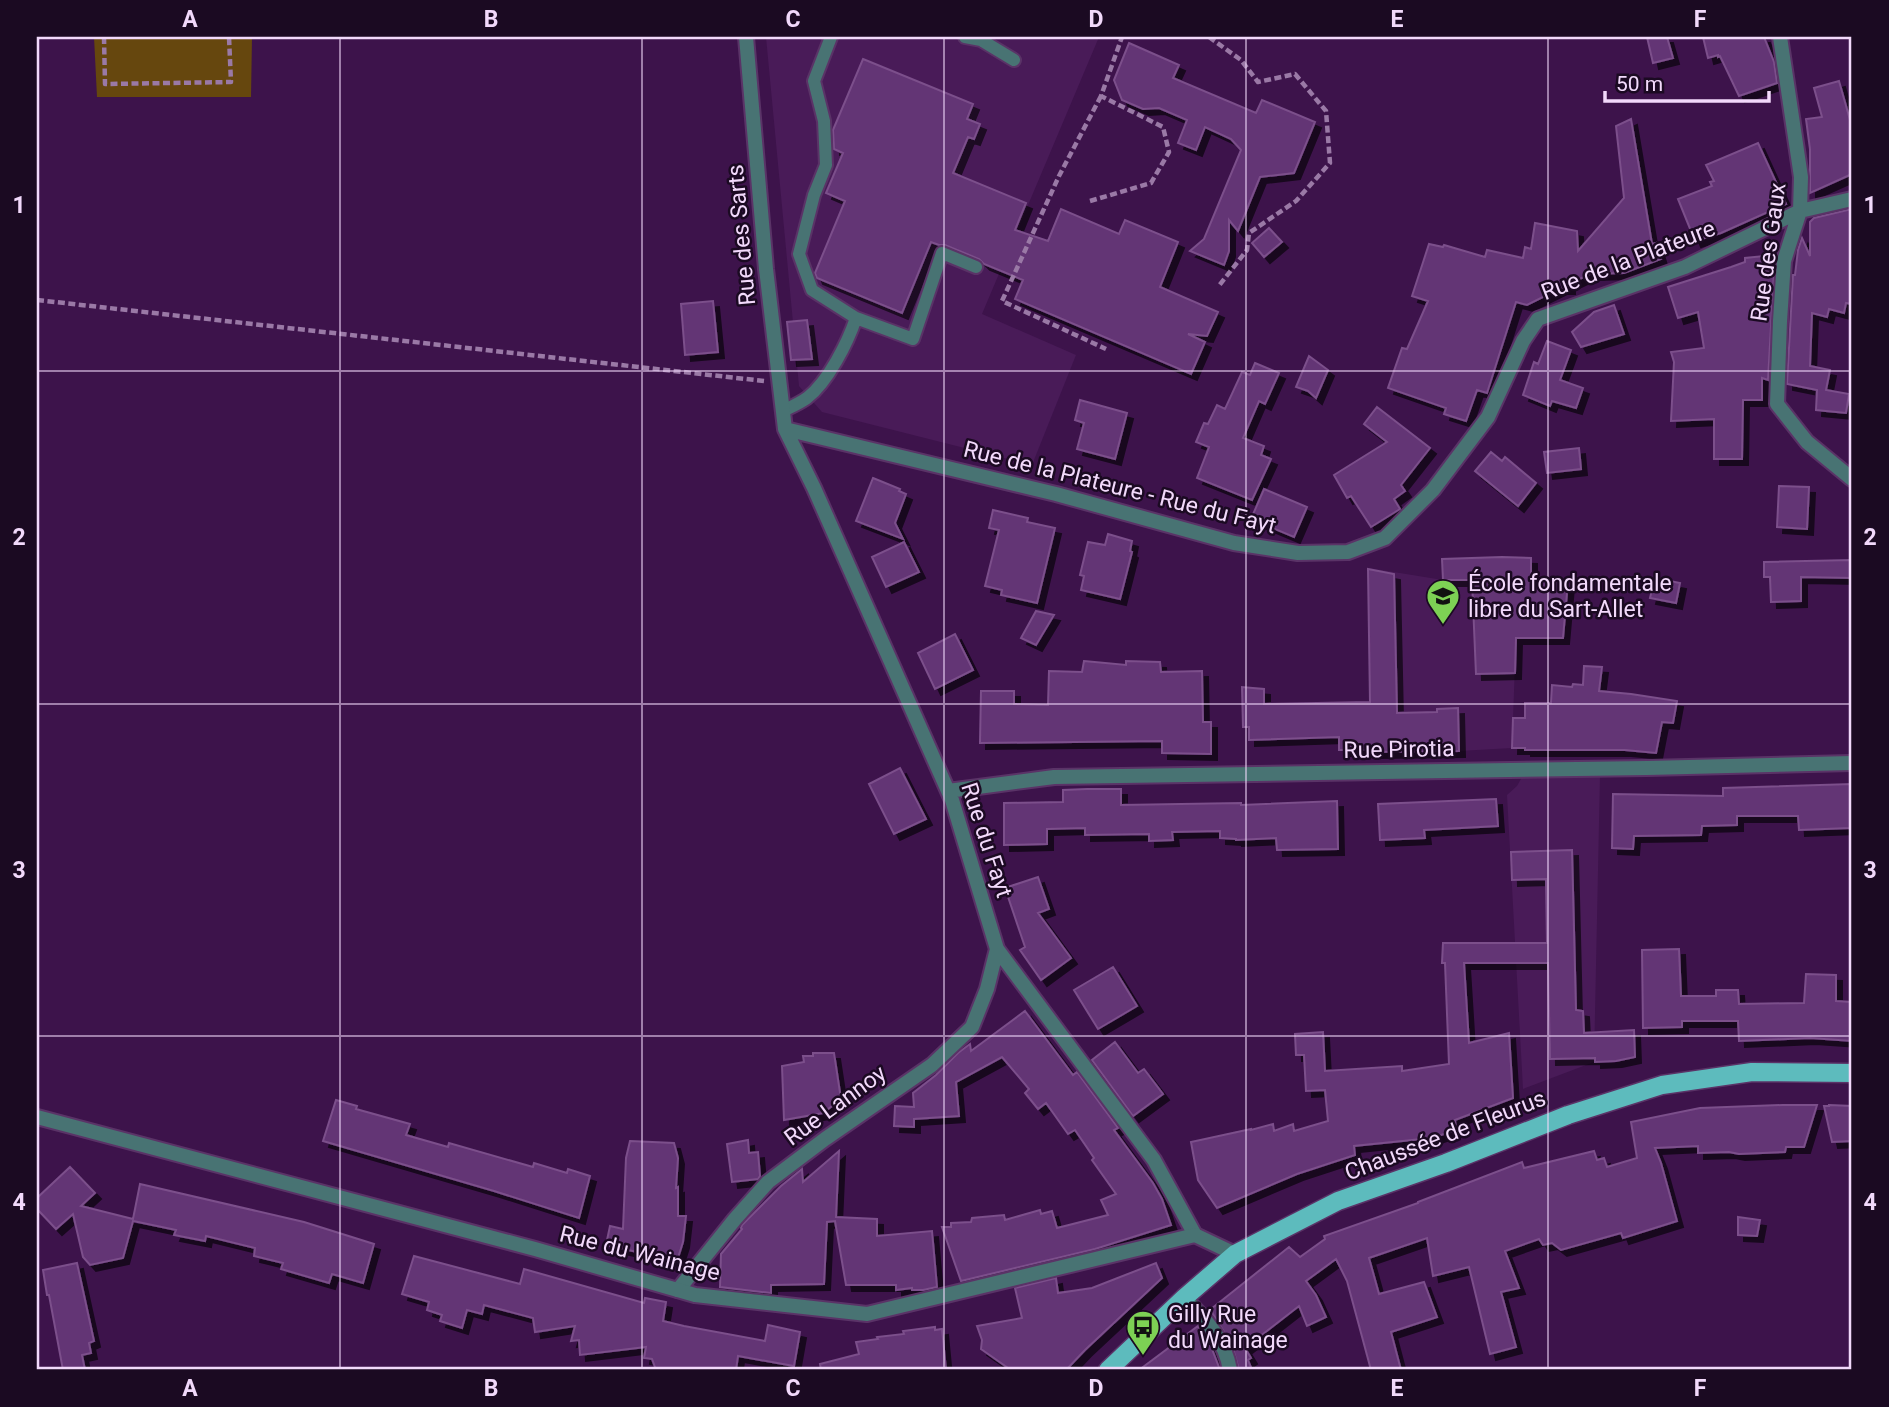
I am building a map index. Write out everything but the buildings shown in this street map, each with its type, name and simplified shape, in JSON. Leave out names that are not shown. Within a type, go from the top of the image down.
[{"type":"main road","name":"Chaussée de Fleurus","points":[[1108,1370],[1234,1254],[1338,1201],[1446,1163],[1568,1115],[1662,1085],[1752,1072],[1852,1073]]},
{"type":"street","name":"Rue des Sarts","points":[[746,37],[766,268],[785,429]]},
{"type":"street","name":"Rue des Gaux","points":[[1781,40],[1801,177],[1800,211],[1784,261],[1777,404],[1807,442],[1852,479]]},
{"type":"street","name":"Rue de la Plateure","points":[[1538,318],[1685,267],[1800,211],[1852,199]]},
{"type":"street","name":"Rue de la Plateure - Rue du Fayt","points":[[785,429],[1056,494],[1234,543],[1298,553],[1349,552],[1385,538],[1433,490],[1488,417],[1523,341],[1538,318]]},
{"type":"street","name":"Rue du Fayt","points":[[785,429],[814,488],[948,791],[997,948],[1154,1160],[1195,1235]]},
{"type":"street","name":"Rue Pirotia","points":[[948,791],[1054,777],[1852,763]]},
{"type":"street","name":"Rue Lannoy","points":[[678,1290],[768,1182],[824,1139],[932,1065],[972,1027],[987,989],[997,948]]},
{"type":"street","name":"Rue du Wainage","points":[[37,1117],[535,1249],[695,1295],[867,1314],[1195,1235]]},
{"type":"street","points":[[1195,1235],[1234,1254]]},
{"type":"street","points":[[1184,1298],[1208,1321],[1228,1358],[1230,1370]]},
{"type":"lane","points":[[831,37],[814,80],[824,121],[826,165],[814,195],[800,254],[812,290],[856,318],[913,339],[942,253],[976,267]]},
{"type":"lane","points":[[965,37],[981,40],[1014,60]]},
{"type":"lane","points":[[783,411],[808,397],[834,366],[856,318]]},
{"type":"path","points":[[104,37],[105,84],[231,82],[229,37]]},
{"type":"path","points":[[1106,349],[1002,301],[1059,176],[1101,96],[1122,37]]},
{"type":"path","points":[[1209,37],[1241,60],[1258,82],[1295,74],[1326,111],[1330,163],[1296,201],[1249,233],[1247,250],[1218,287]]},
{"type":"path","points":[[1090,201],[1151,183],[1169,152],[1163,127],[1101,96]]},
{"type":"path","points":[[37,300],[778,383]]},
{"type":"shaded area","points":[[94,37],[252,37],[251,97],[97,97]]},
{"type":"shaded area","points":[[766,37],[1099,37],[982,314],[1076,355],[1032,465],[822,412],[799,386]]},
{"type":"shaded area","name":"École fondamentale libre du Sart-Allet","points":[[1369,568],[1443,580],[1518,578],[1512,748],[1371,753]]},
{"type":"shaded area","points":[[1600,775],[1594,1062],[1523,1089],[1507,795],[1522,777]]},
{"type":"place","name":"École fondamentale libre du Sart-Allet","points":[[1443,626]]},
{"type":"place","name":"Gilly Rue du Wainage","points":[[1143,1357]]}]
